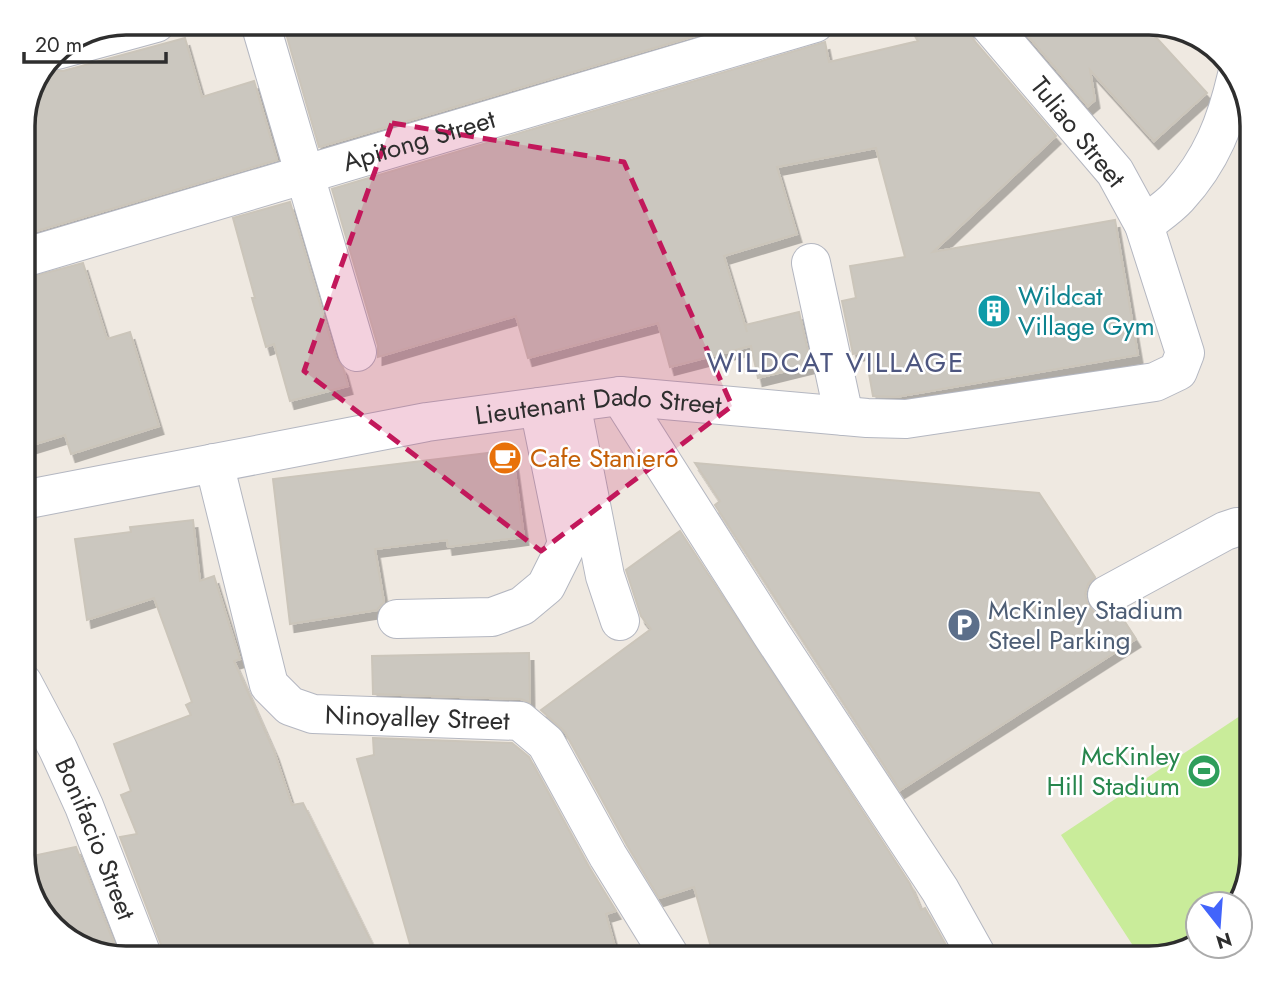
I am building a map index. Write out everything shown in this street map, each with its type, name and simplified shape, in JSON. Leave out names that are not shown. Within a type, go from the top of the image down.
[{"type":"street","points":[[263,35],[357,352]]},
{"type":"street","name":"Apitong Street","points":[[35,254],[774,35]]},
{"type":"street","name":"Tuliao Street","points":[[998,35],[1115,172],[1144,225],[1185,353],[1178,371]]},
{"type":"street","points":[[1144,225],[1177,198],[1206,161],[1227,117],[1233,92]]},
{"type":"street","points":[[811,264],[844,415]]},
{"type":"street","name":"Lieutenant Dado Street","points":[[35,498],[426,422],[620,396],[906,419],[1155,382],[1178,371]]},
{"type":"street","points":[[620,396],[772,635],[940,890],[971,946]]},
{"type":"street","points":[[397,619],[492,617],[522,606],[546,586],[567,544],[555,405]]},
{"type":"street","points":[[555,405],[604,576],[620,621]]},
{"type":"street","name":"Ninoyalley Street","points":[[214,463],[269,685],[290,706],[313,714],[520,721],[545,743],[608,856],[664,946]]},
{"type":"street","points":[[1107,595],[1224,531],[1240,527]]},
{"type":"street","name":"Bonifacio Street","points":[[35,706],[84,806],[138,946]]},
{"type":"highlighted area","points":[[392,123],[624,162],[732,406],[541,551],[304,371]]},
{"type":"green space","name":"McKinley Hill Stadium","points":[[1240,716],[1240,855],[1232,890],[1184,890],[1184,939],[1167,944],[1133,946],[1061,835]]},
{"type":"building","points":[[286,35],[698,35],[319,147]]},
{"type":"building","points":[[915,35],[970,35],[1056,136],[933,252],[1115,220],[1138,355],[896,397],[873,396],[865,351],[853,354],[842,301],[856,298],[850,266],[905,257],[876,148],[777,167],[797,234],[724,256],[747,332],[745,325],[799,312],[811,365],[758,378],[751,346],[670,367],[658,323],[528,358],[516,316],[378,357],[378,346],[332,189],[825,42],[829,62],[918,41]]},
{"type":"building","points":[[1027,35],[1154,35],[1207,93],[1154,141],[1090,70],[1095,100],[1088,106]]},
{"type":"building","points":[[185,38],[202,97],[254,81],[277,160],[35,231],[35,120],[44,86],[54,70],[63,71]]},
{"type":"building","points":[[290,202],[336,358],[343,368],[348,386],[290,401],[274,344],[266,347],[233,218]]},
{"type":"building","points":[[83,263],[107,339],[130,332],[159,426],[71,454],[65,435],[35,444],[35,276]]},
{"type":"building","points":[[512,450],[524,537],[448,547],[447,540],[375,549],[384,602],[377,610],[290,624],[273,479]]},
{"type":"building","name":"McKinley Stadium Steel Parking","points":[[695,463],[1039,493],[1095,577],[1088,584],[1085,594],[1088,606],[1095,613],[1106,617],[1119,613],[1136,639],[900,790],[715,505],[720,501]]},
{"type":"building","points":[[193,520],[200,581],[214,576],[240,659],[234,661],[274,751],[292,805],[303,803],[373,946],[161,946],[120,837],[137,834],[121,795],[131,791],[114,744],[191,715],[186,705],[192,702],[154,598],[87,620],[75,539],[131,532],[130,527]]},
{"type":"building","points":[[680,531],[910,884],[921,910],[925,908],[946,946],[711,946],[694,887],[659,898],[565,732],[541,710],[651,629],[641,616],[626,570]]},
{"type":"building","points":[[529,653],[530,703],[521,699],[373,694],[372,656]]},
{"type":"building","points":[[373,738],[512,743],[529,757],[616,911],[606,914],[615,946],[411,946],[357,759],[374,755]]},
{"type":"building","points":[[76,847],[115,945],[81,934],[62,919],[44,895],[35,856]]},
{"type":"place","name":"Wildcat Village Gym","points":[[994,311]]},
{"type":"place","name":"Cafe Staniero","points":[[505,458]]},
{"type":"place","name":"McKinley Stadium Steel Parking","points":[[964,625]]},
{"type":"place","name":"McKinley Hill Stadium","points":[[1204,771]]},
{"type":"district","name":"WILDCAT VILLAGE","points":[[836,362]]}]
